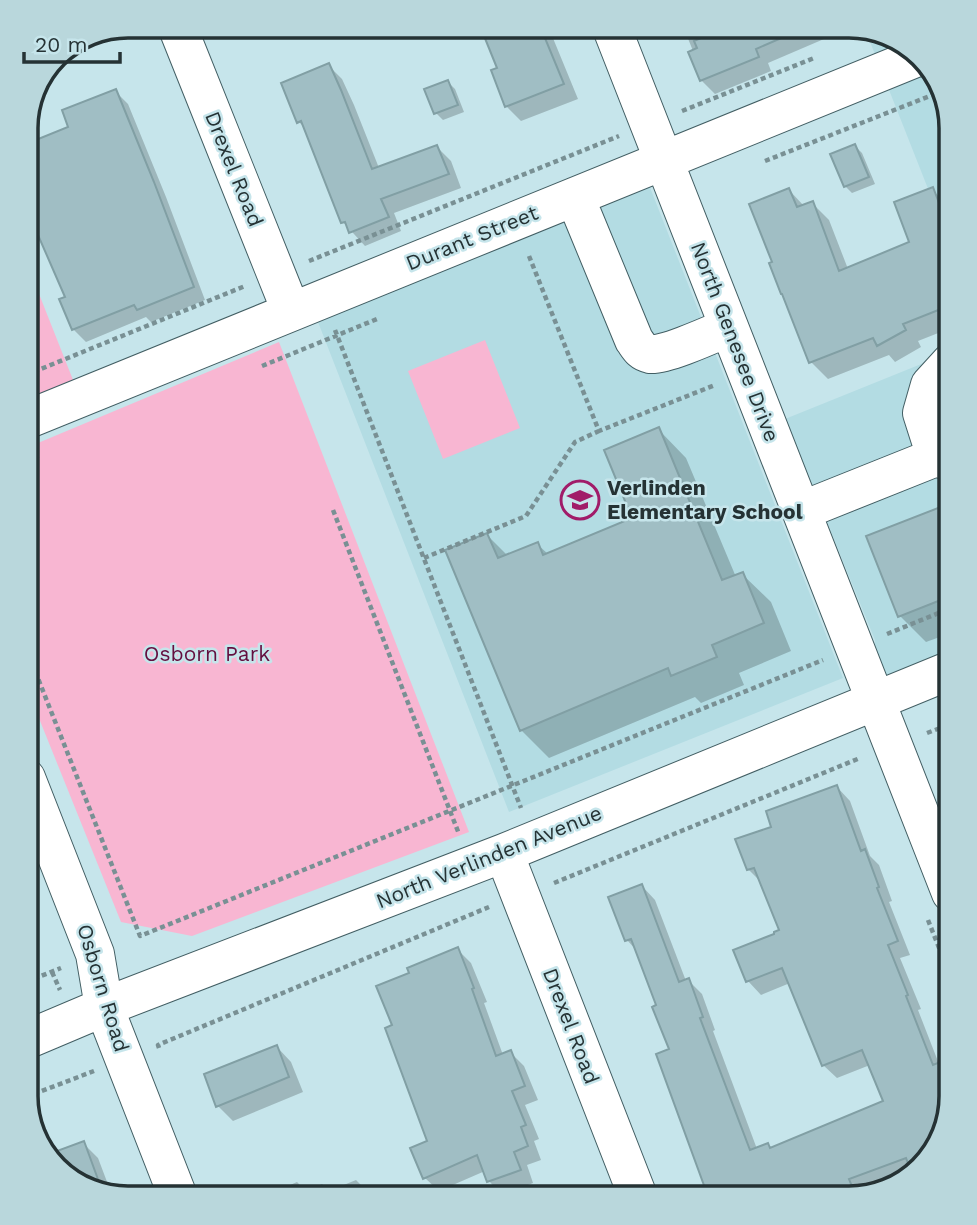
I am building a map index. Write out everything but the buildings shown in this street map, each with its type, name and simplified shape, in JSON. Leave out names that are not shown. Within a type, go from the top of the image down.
[{"type":"street","name":"Drexel Road","points":[[182,39],[276,274],[307,305]]},
{"type":"street","name":"North Genesee Drive","points":[[616,39],[939,861]]},
{"type":"street","name":"Durant Street","points":[[39,415],[908,61]]},
{"type":"street","points":[[575,197],[634,340],[642,351],[654,355],[729,327]]},
{"type":"street","points":[[939,375],[930,385],[922,413],[939,450]]},
{"type":"street","points":[[801,511],[939,460]]},
{"type":"street","name":"North Verlinden Avenue","points":[[39,1034],[519,846],[939,675]]},
{"type":"street","name":"Osborn Road","points":[[39,811],[95,954],[104,1007],[174,1186]]},
{"type":"street","name":"Drexel Road","points":[[519,846],[635,1186]]},
{"type":"path","points":[[519,846],[512,785],[424,558],[307,305],[308,261],[814,58]]},
{"type":"path","points":[[529,256],[599,431]]},
{"type":"path","points":[[39,370],[276,274]]},
{"type":"path","points":[[424,558],[526,516],[575,442],[715,385]]},
{"type":"path","points":[[39,681],[140,936],[939,613]]},
{"type":"path","points":[[39,1092],[97,1069]]},
{"type":"shaded area","points":[[870,41],[903,57],[923,78],[929,89],[939,129],[939,217]]},
{"type":"shaded area","name":"Verlinden Elementary School","points":[[649,185],[843,678],[509,812],[318,322]]},
{"type":"shaded area","points":[[939,357],[939,675],[876,700],[875,640],[785,419]]},
{"type":"green space","points":[[39,294],[75,385],[39,399]]},
{"type":"green space","points":[[485,340],[520,428],[443,459],[408,371]]},
{"type":"green space","name":"Osborn Park","points":[[279,342],[469,832],[192,936],[121,922],[39,718],[39,443]]},
{"type":"place","name":"Verlinden Elementary School","points":[[580,500]]}]
